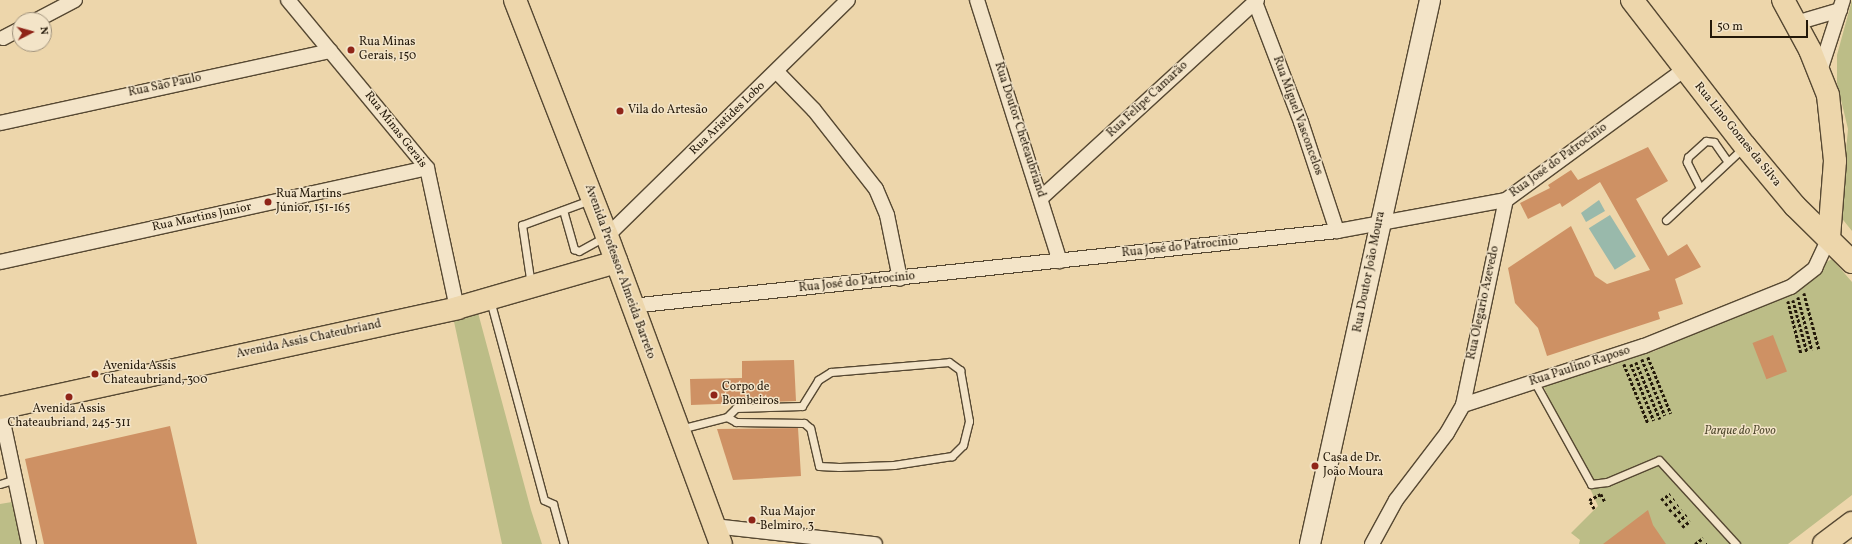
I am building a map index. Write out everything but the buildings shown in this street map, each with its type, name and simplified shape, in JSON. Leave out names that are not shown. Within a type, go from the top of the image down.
[{"type":"main road","name":"Avenida Professor Almeida Barreto","points":[[515,0],[607,236],[631,306],[717,535]]},
{"type":"main road","name":"Rua Doutor João Moura","points":[[1310,544],[1379,222],[1430,0]]},
{"type":"main road","name":"Rua Lino Gomes da Silva","points":[[1632,0],[1744,146],[1795,206],[1852,262]]},
{"type":"main road","points":[[1783,0],[1820,71],[1834,129],[1829,238]]},
{"type":"main road","name":"Avenida Assis Chateubriand","points":[[0,408],[457,308],[490,300],[616,262]]},
{"type":"main road","points":[[1824,544],[1850,531]]},
{"type":"street","points":[[52,12],[75,0]]},
{"type":"street","name":"Rua Minas Gerais","points":[[288,0],[427,168],[457,308]]},
{"type":"street","name":"Rua Aristides Lobo","points":[[607,236],[777,72],[848,0]]},
{"type":"street","name":"Rua Doutor Cheteaubriand","points":[[978,0],[1060,261]]},
{"type":"street","name":"Rua Felipe Camarão","points":[[1041,198],[1256,1]]},
{"type":"street","name":"Rua Miguel Vasconcelos","points":[[1256,1],[1301,122],[1337,231]]},
{"type":"street","points":[[1796,23],[1841,5]]},
{"type":"street","points":[[1820,71],[1841,5]]},
{"type":"street","points":[[3,38],[12,33]]},
{"type":"street","name":"Rua São Paulo","points":[[0,123],[330,51]]},
{"type":"street","name":"Rua José do Patrocínio","points":[[631,306],[900,280],[1337,231],[1379,222],[1506,200],[1685,69]]},
{"type":"street","points":[[777,72],[814,110],[876,188],[888,222],[900,280]]},
{"type":"street","name":"Rua Martins Junior","points":[[0,262],[427,168]]},
{"type":"street","name":"Rua Olegario Azevedo","points":[[1463,405],[1506,200]]},
{"type":"street","name":"Rua Paulino Raposo","points":[[1463,405],[1644,346],[1791,287],[1815,268],[1829,238]]},
{"type":"street","points":[[1372,544],[1396,500],[1447,433],[1463,405]]},
{"type":"street","points":[[0,408],[30,544]]},
{"type":"street","points":[[717,535],[875,544]]},
{"type":"lane","points":[[1699,186],[1687,162],[1697,149],[1711,140],[1728,162]]},
{"type":"lane","points":[[1666,220],[1699,186],[1728,162],[1744,146]]},
{"type":"lane","points":[[532,287],[522,225],[593,200]]},
{"type":"lane","points":[[562,210],[576,251],[607,236]]},
{"type":"lane","points":[[490,300],[544,500],[553,504],[564,544]]},
{"type":"lane","points":[[678,430],[727,417],[736,408],[802,406],[818,380],[831,372],[949,362],[960,370],[969,421],[963,445],[952,456],[839,467],[819,466],[810,428],[804,423],[736,422],[727,417]]},
{"type":"lane","points":[[1534,381],[1590,484],[1606,482],[1659,460],[1736,544]]},
{"type":"lane","points":[[0,484],[16,479]]},
{"type":"path","points":[[1803,290],[1819,349]]},
{"type":"path","points":[[1797,292],[1812,350]]},
{"type":"path","points":[[1791,294],[1807,352]]},
{"type":"path","points":[[1790,312],[1801,353]]},
{"type":"path","points":[[1648,358],[1671,414]]},
{"type":"path","points":[[1643,360],[1665,416]]},
{"type":"path","points":[[1637,362],[1660,418]]},
{"type":"path","points":[[1631,365],[1654,421]]},
{"type":"path","points":[[1625,367],[1648,423]]},
{"type":"path","points":[[1594,508],[1589,500],[1601,494],[1605,502]]},
{"type":"path","points":[[1661,500],[1670,494]]},
{"type":"path","points":[[1665,505],[1674,499]]},
{"type":"path","points":[[1669,511],[1678,504]]},
{"type":"path","points":[[1674,516],[1682,510]]},
{"type":"path","points":[[1678,522],[1686,515]]},
{"type":"path","points":[[1682,527],[1690,521]]},
{"type":"path","points":[[1695,544],[1703,538]]},
{"type":"green space","points":[[1852,0],[1852,231],[1840,216],[1848,129],[1837,83],[1837,55]]},
{"type":"green space","name":"Parque do Povo","points":[[1832,259],[1852,282],[1852,495],[1788,544],[1579,544],[1580,540],[1571,533],[1598,506],[1542,383],[1655,351]]},
{"type":"green space","points":[[477,309],[531,510],[542,544],[502,544],[453,317]]},
{"type":"green space","points":[[12,502],[21,544],[0,544],[0,504]]},
{"type":"shaded area","points":[[1599,200],[1605,211],[1586,222],[1581,213]]},
{"type":"shaded area","points":[[1610,215],[1636,257],[1615,270],[1589,228]]},
{"type":"place","name":"Rua Minas Gerais, 150","points":[[351,50]]},
{"type":"place","name":"Vila do Artesão","points":[[620,111]]},
{"type":"place","name":"Rua Martins Júnior, 151-165","points":[[268,202]]},
{"type":"place","name":"Avenida Assis Chateaubriand, 300","points":[[95,374]]},
{"type":"place","name":"Corpo de Bombeiros","points":[[714,395]]},
{"type":"place","name":"Avenida Assis Chateaubriand, 245-311","points":[[69,397]]},
{"type":"place","name":"Casa de Dr. João Moura","points":[[1315,466]]},
{"type":"place","name":"Rua Major Belmiro, 3","points":[[752,520]]}]
